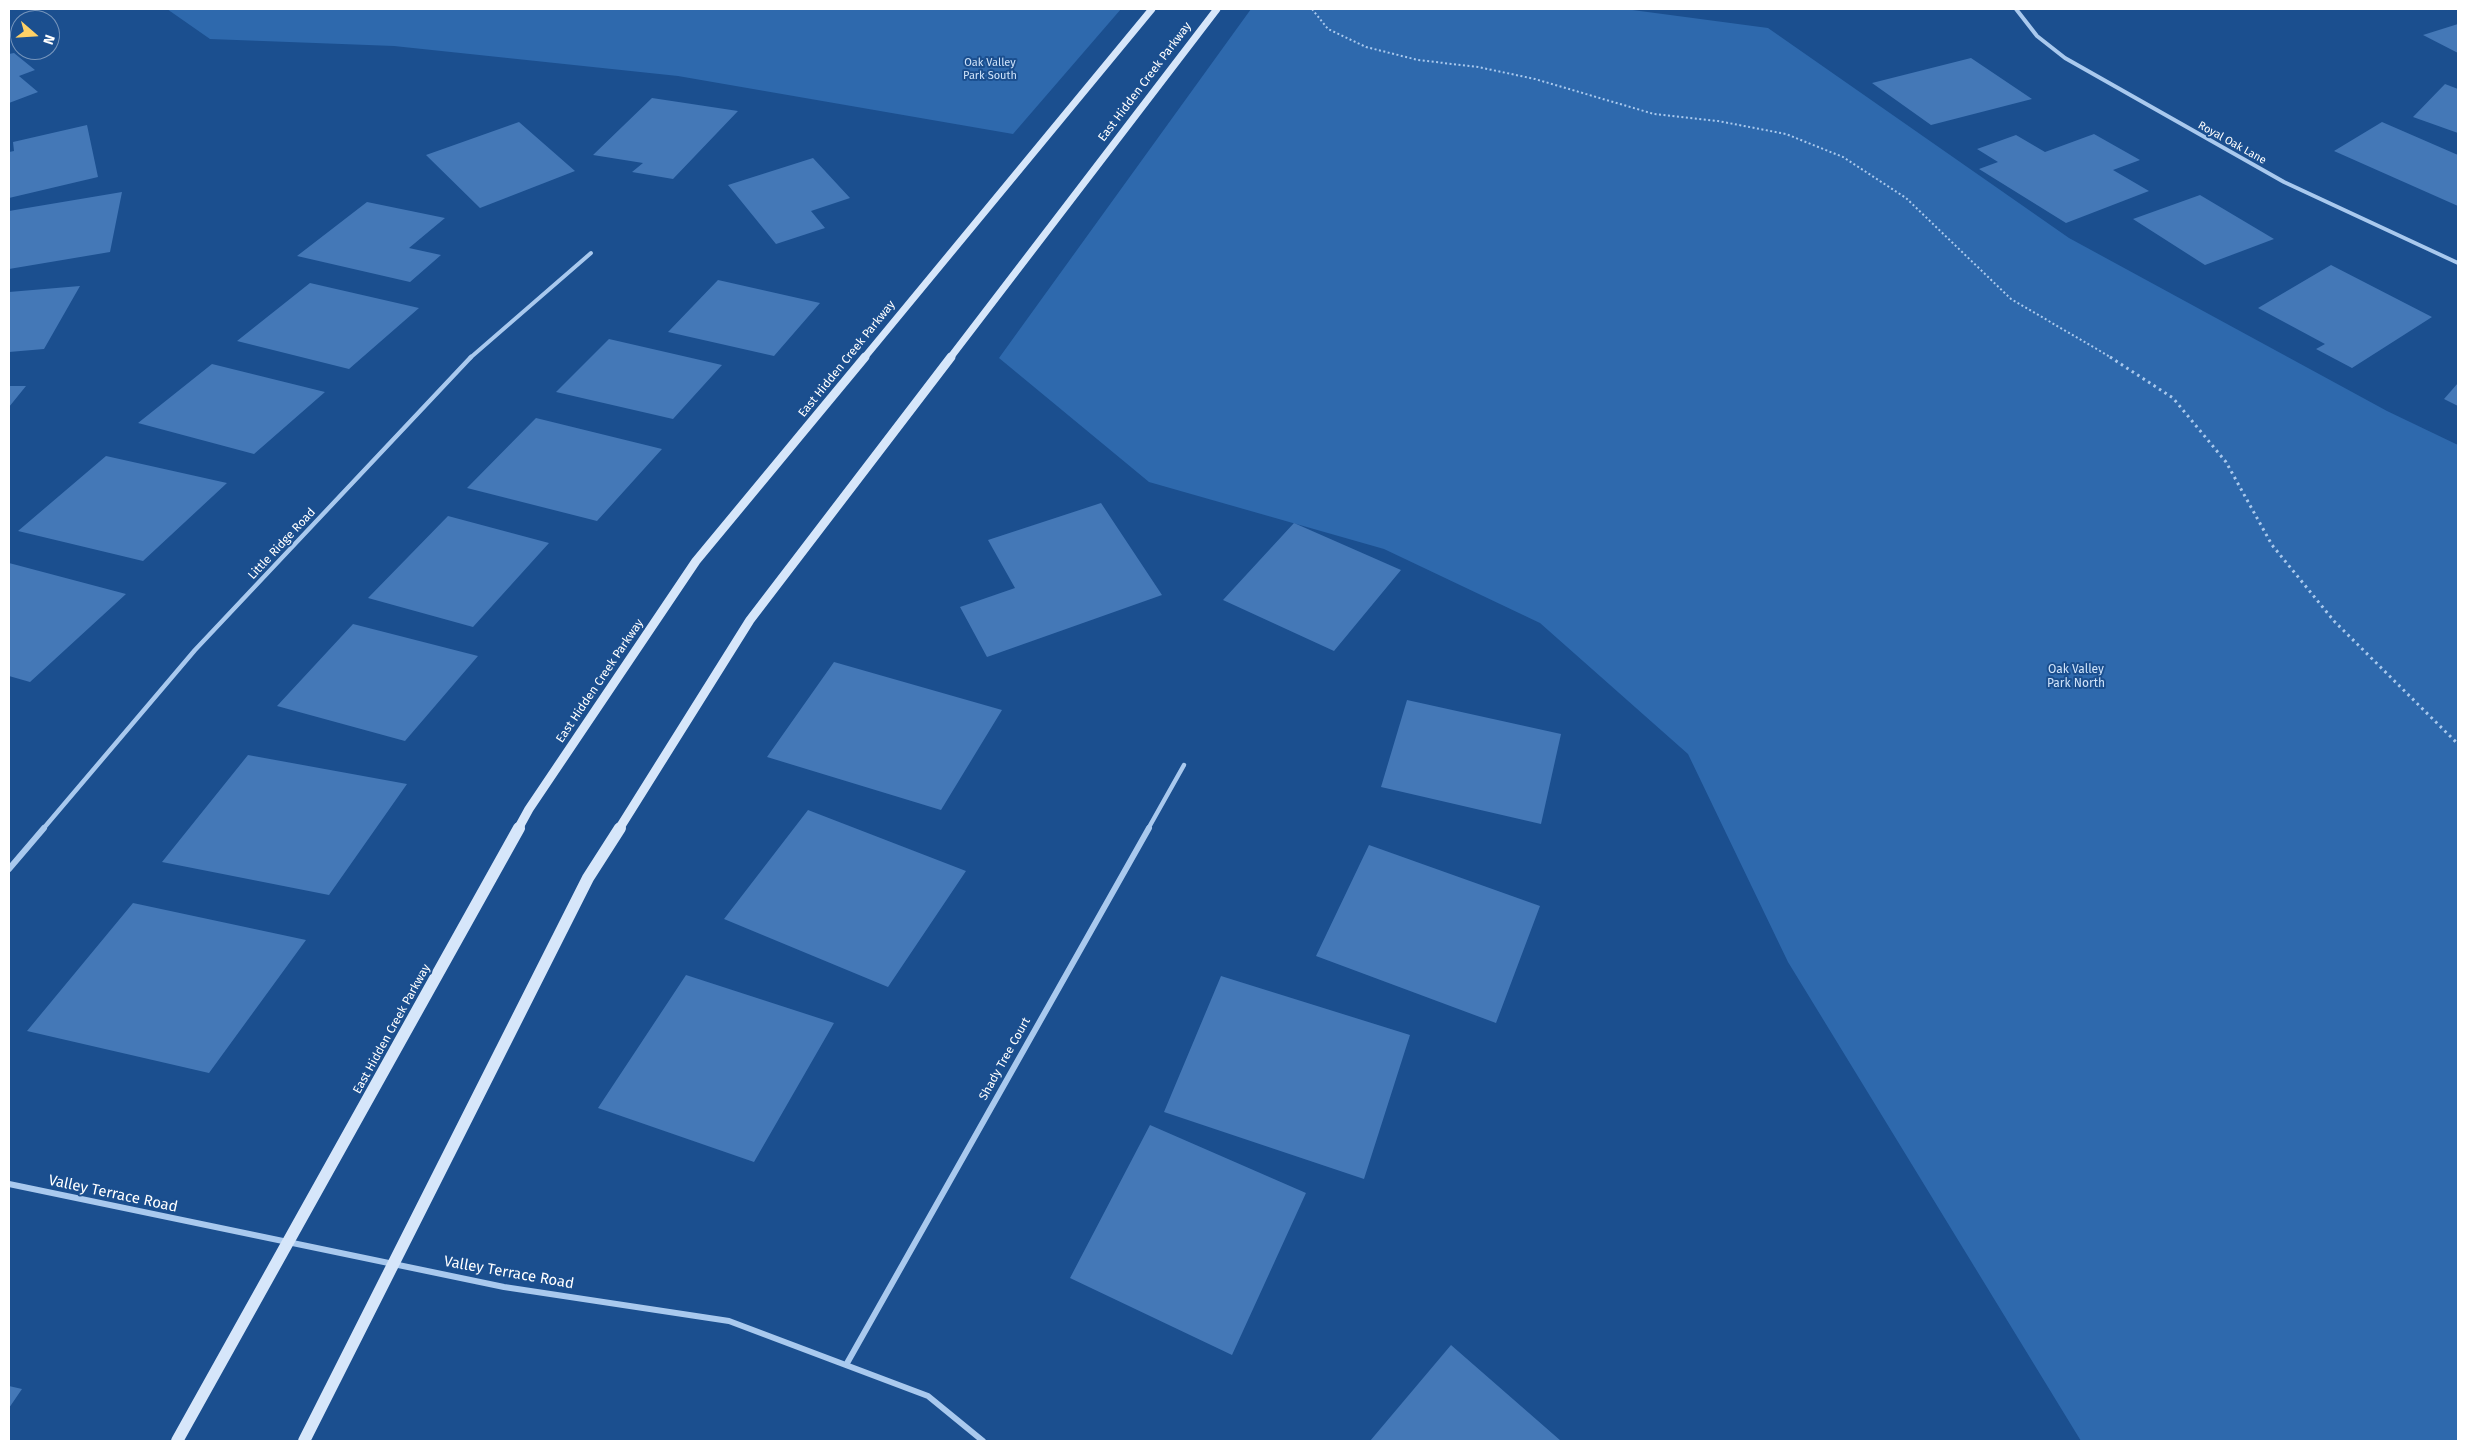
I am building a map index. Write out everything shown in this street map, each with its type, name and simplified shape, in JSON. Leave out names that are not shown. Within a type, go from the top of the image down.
[{"type":"main road","name":"East Hidden Creek Parkway","points":[[177,1441],[529,808],[696,561],[1152,9]]},
{"type":"main road","name":"East Hidden Creek Parkway","points":[[304,1441],[588,878],[750,620],[1217,9]]},
{"type":"street","name":"Royal Oak Lane","points":[[2016,9],[2037,36],[2065,58],[2284,182],[2458,263]]},
{"type":"street","name":"Little Ridge Road","points":[[9,868],[195,650],[459,371],[591,253]]},
{"type":"street","name":"Shady Tree Court","points":[[846,1365],[1184,765]]},
{"type":"street","name":"Valley Terrace Road","points":[[9,1184],[504,1287],[729,1321],[928,1396],[983,1441]]},
{"type":"path","points":[[1312,9],[1328,29],[1366,47],[1418,60],[1478,67],[1536,79],[1654,114],[1718,121],[1786,134],[1843,157],[1906,198],[2011,299],[2112,358],[2173,398],[2226,462],[2272,544],[2334,621],[2458,744]]},
{"type":"green space","name":"Oak Valley Park South","points":[[167,9],[1121,9],[1013,134],[678,76],[394,46],[210,39]]},
{"type":"green space","name":"Oak Valley Park North","points":[[1251,9],[1625,9],[1768,28],[2069,238],[2387,411],[2458,445],[2458,1441],[2081,1441],[1788,962],[1688,754],[1540,623],[1384,549],[1149,482],[999,358]]},
{"type":"building","points":[[2458,24],[2458,53],[2423,35]]},
{"type":"building","points":[[9,54],[10,60],[23,60],[35,70],[19,76],[38,92],[9,103]]},
{"type":"building","points":[[1971,58],[2032,99],[1931,125],[1872,83]]},
{"type":"building","points":[[2445,84],[2458,89],[2458,133],[2413,117]]},
{"type":"building","points":[[652,98],[738,111],[673,179],[632,172],[643,163],[593,155]]},
{"type":"building","points":[[519,122],[575,171],[480,208],[426,155]]},
{"type":"building","points":[[2382,122],[2458,155],[2458,206],[2334,151]]},
{"type":"building","points":[[87,125],[98,177],[9,198],[9,152],[14,151],[13,142]]},
{"type":"building","points":[[2094,134],[2140,160],[2113,170],[2149,191],[2066,223],[1979,169],[1998,162],[1977,149],[2016,135],[2045,152]]},
{"type":"building","points":[[813,158],[850,198],[811,211],[825,228],[776,244],[728,185]]},
{"type":"building","points":[[122,192],[110,252],[9,269],[9,211]]},
{"type":"building","points":[[2200,195],[2274,239],[2205,265],[2133,219]]},
{"type":"building","points":[[367,202],[445,218],[409,248],[441,255],[410,282],[297,256]]},
{"type":"building","points":[[2331,265],[2432,317],[2352,368],[2316,349],[2325,344],[2258,308]]},
{"type":"building","points":[[718,280],[820,303],[774,356],[668,332]]},
{"type":"building","points":[[310,283],[419,308],[349,369],[237,341]]},
{"type":"building","points":[[80,286],[44,349],[9,352],[9,292]]},
{"type":"building","points":[[609,339],[722,365],[673,419],[556,392]]},
{"type":"building","points":[[212,364],[325,392],[254,454],[138,423]]},
{"type":"building","points":[[2458,383],[2458,406],[2444,399]]},
{"type":"building","points":[[9,386],[26,386],[9,407]]},
{"type":"building","points":[[536,418],[662,449],[597,521],[467,488]]},
{"type":"building","points":[[106,456],[227,483],[143,561],[18,531]]},
{"type":"building","points":[[1101,503],[1162,595],[987,657],[960,607],[1015,588],[988,540]]},
{"type":"building","points":[[448,516],[549,543],[473,627],[368,598]]},
{"type":"building","points":[[1294,523],[1401,570],[1334,651],[1223,600]]},
{"type":"building","points":[[9,563],[126,594],[30,682],[9,676]]},
{"type":"building","points":[[353,624],[478,656],[405,741],[277,706]]},
{"type":"building","points":[[834,662],[1002,710],[941,810],[767,757]]},
{"type":"building","points":[[1407,700],[1561,734],[1541,824],[1381,787]]},
{"type":"building","points":[[248,755],[407,784],[329,895],[162,862]]},
{"type":"building","points":[[808,810],[966,871],[888,987],[724,919]]},
{"type":"building","points":[[1369,845],[1540,906],[1496,1023],[1316,956]]},
{"type":"building","points":[[133,903],[306,940],[209,1073],[27,1031]]},
{"type":"building","points":[[686,975],[834,1023],[754,1162],[598,1108]]},
{"type":"building","points":[[1221,976],[1410,1035],[1364,1179],[1164,1112]]},
{"type":"building","points":[[1150,1125],[1306,1193],[1232,1355],[1070,1278]]},
{"type":"building","points":[[1451,1345],[1561,1441],[1370,1441]]},
{"type":"building","points":[[9,1386],[22,1389],[9,1408]]}]
